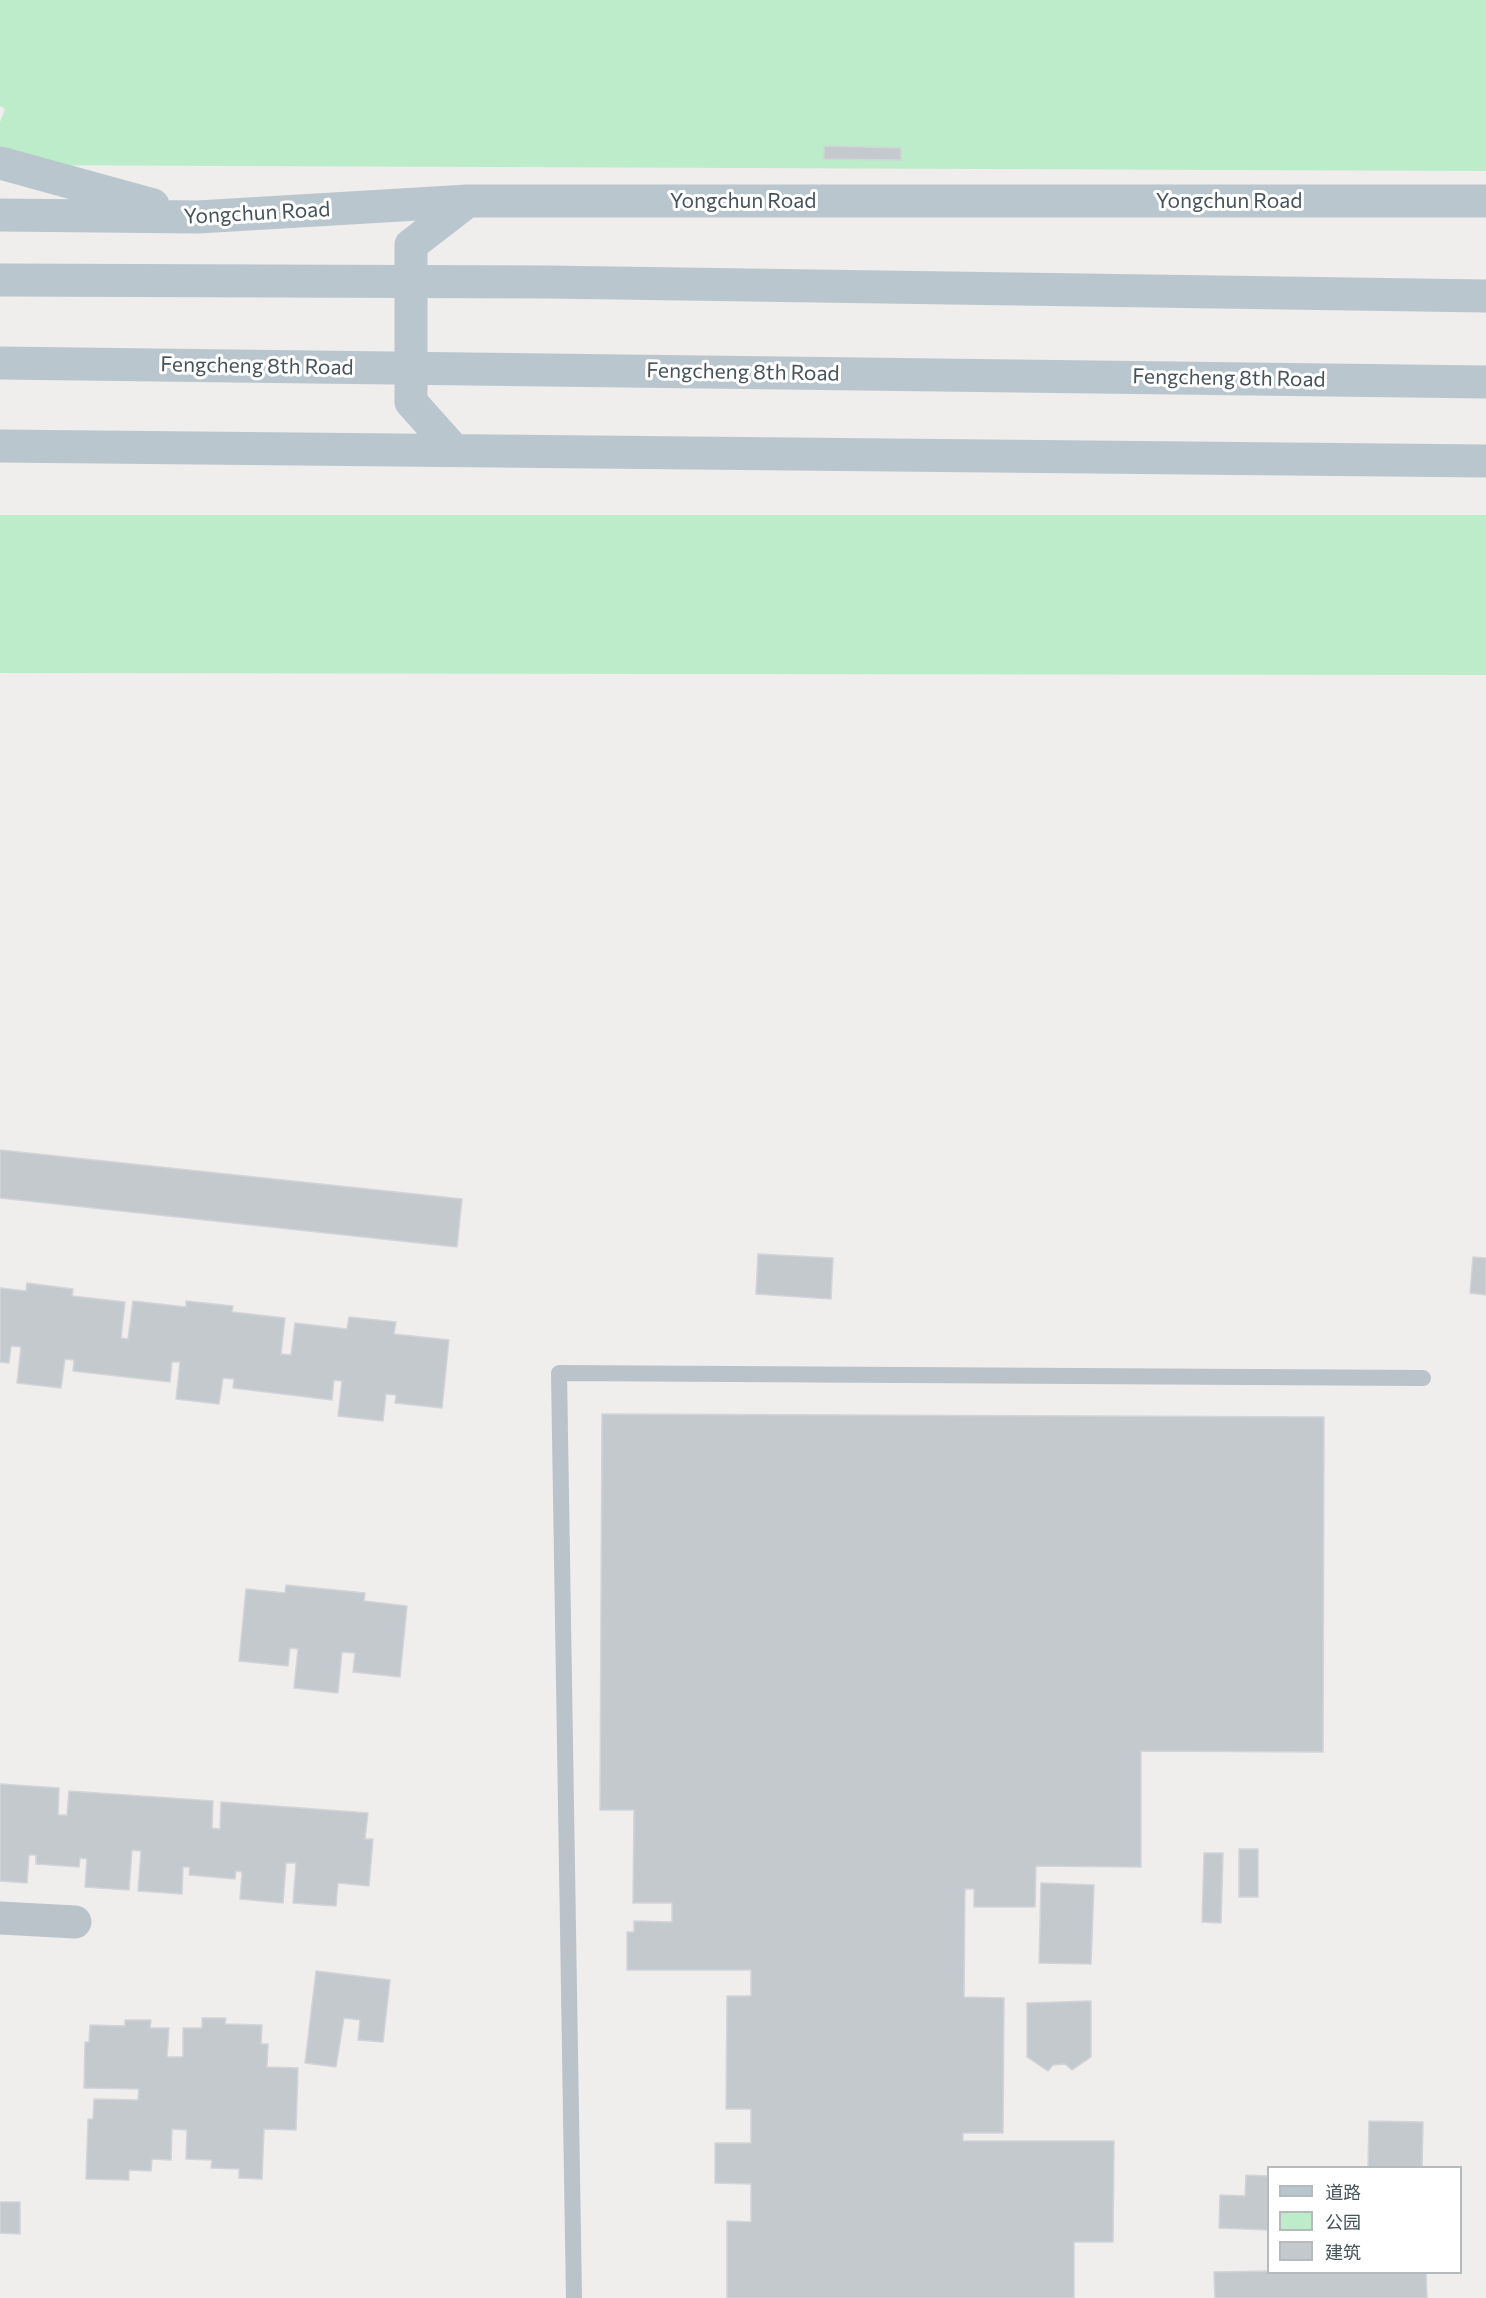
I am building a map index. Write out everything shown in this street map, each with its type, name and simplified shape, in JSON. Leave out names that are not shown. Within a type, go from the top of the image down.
[{"type":"street","points":[[0,163],[198,217]]},
{"type":"street","points":[[453,449],[411,402],[411,244],[468,201]]},
{"type":"street","name":"Yongchun Road","points":[[0,215],[198,217],[468,201],[1486,201]]},
{"type":"street","points":[[0,280],[536,282],[1486,297]]},
{"type":"street","name":"Fengcheng 8th Road","points":[[0,363],[1486,381]]},
{"type":"street","points":[[0,446],[1486,461]]},
{"type":"street","points":[[0,1918],[75,1923]]},
{"type":"lane","points":[[574,2298],[559,1373],[1423,1378]]},
{"type":"green space","points":[[0,0],[1486,0],[1486,171],[0,165],[0,122],[5,109],[0,106]]},
{"type":"green space","points":[[0,515],[1486,515],[1486,675],[0,673]]},
{"type":"building","points":[[824,146],[901,148],[901,160],[824,159]]},
{"type":"building","points":[[0,1150],[462,1199],[457,1247],[0,1198]]},
{"type":"building","points":[[758,1254],[833,1258],[831,1299],[756,1294]]},
{"type":"building","points":[[1473,1257],[1486,1258],[1486,1295],[1470,1293]]},
{"type":"building","points":[[27,1283],[73,1289],[72,1296],[125,1302],[121,1338],[128,1339],[133,1301],[186,1307],[186,1301],[233,1306],[232,1312],[285,1318],[281,1354],[291,1355],[295,1323],[347,1329],[349,1317],[396,1322],[394,1334],[449,1340],[442,1408],[395,1403],[396,1395],[386,1394],[383,1421],[338,1416],[342,1381],[334,1380],[332,1400],[233,1388],[234,1379],[223,1378],[219,1404],[176,1399],[180,1362],[172,1362],[170,1382],[73,1371],[74,1360],[65,1359],[61,1388],[17,1383],[21,1347],[11,1346],[9,1363],[0,1362],[0,1288],[26,1291]]},
{"type":"building","points":[[602,1414],[1324,1417],[1323,1752],[1141,1751],[1141,1867],[1036,1866],[1035,1907],[974,1907],[974,1889],[965,1889],[964,1997],[1004,1998],[1003,2133],[963,2133],[963,2141],[1114,2141],[1113,2242],[1074,2242],[1074,2298],[727,2298],[727,2221],[751,2222],[751,2184],[715,2183],[715,2143],[751,2143],[751,2109],[726,2109],[727,1996],[751,1996],[751,1970],[627,1970],[627,1932],[634,1932],[634,1921],[672,1922],[672,1903],[633,1903],[634,1810],[600,1810]]},
{"type":"building","points":[[286,1585],[365,1593],[364,1601],[407,1606],[400,1677],[353,1672],[355,1653],[342,1652],[338,1693],[294,1688],[298,1649],[290,1648],[288,1666],[239,1661],[246,1589],[285,1593]]},
{"type":"building","points":[[0,1784],[59,1788],[58,1815],[67,1815],[69,1791],[213,1801],[212,1828],[220,1829],[221,1802],[368,1813],[365,1839],[373,1839],[369,1886],[338,1883],[336,1906],[293,1903],[296,1863],[286,1863],[283,1903],[240,1899],[242,1872],[236,1871],[235,1879],[189,1875],[190,1867],[183,1867],[182,1894],[138,1891],[141,1851],[132,1850],[129,1890],[85,1887],[87,1859],[80,1858],[79,1867],[36,1864],[36,1855],[29,1855],[27,1883],[0,1881]]},
{"type":"building","points":[[1239,1849],[1258,1849],[1258,1897],[1239,1897]]},
{"type":"building","points":[[1204,1853],[1223,1853],[1221,1923],[1202,1922]]},
{"type":"building","points":[[1041,1883],[1094,1885],[1091,1964],[1039,1963]]},
{"type":"building","points":[[316,1971],[390,1980],[383,2042],[358,2040],[360,2020],[344,2018],[336,2067],[305,2063]]},
{"type":"building","points":[[1091,2001],[1091,2057],[1072,2070],[1065,2064],[1053,2065],[1048,2071],[1027,2057],[1027,2003]]},
{"type":"building","points":[[202,2018],[226,2018],[225,2024],[262,2025],[261,2044],[268,2044],[267,2067],[298,2068],[296,2130],[264,2129],[262,2179],[239,2178],[239,2169],[211,2168],[212,2160],[186,2159],[187,2130],[172,2129],[171,2160],[152,2159],[151,2171],[129,2170],[129,2180],[86,2179],[88,2119],[93,2119],[94,2099],[138,2100],[139,2089],[84,2088],[85,2042],[89,2042],[90,2025],[125,2026],[125,2020],[151,2020],[150,2028],[169,2028],[167,2057],[183,2057],[183,2028],[202,2028]]},
{"type":"building","points":[[1369,2121],[1423,2122],[1422,2166],[1368,2166]]},
{"type":"building","points":[[1246,2175],[1267,2176],[1267,2230],[1219,2228],[1220,2195],[1245,2196]]},
{"type":"building","points":[[0,2202],[20,2202],[20,2234],[0,2233]]},
{"type":"building","points":[[1214,2272],[1426,2274],[1427,2298],[1215,2298]]}]
